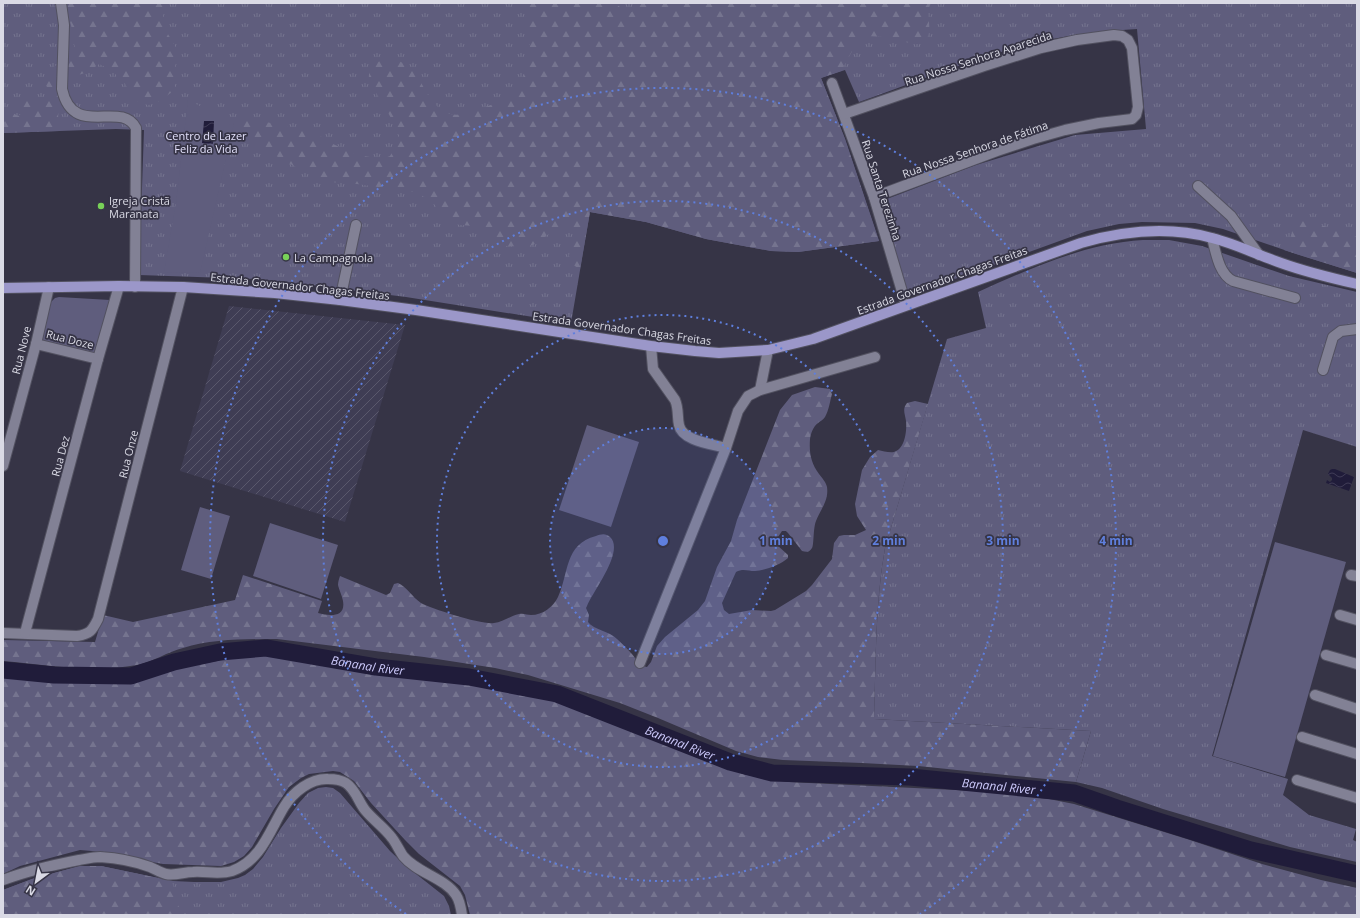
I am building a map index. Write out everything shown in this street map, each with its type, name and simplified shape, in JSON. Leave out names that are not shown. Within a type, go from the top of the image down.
[{"type":"main road","name":"Estrada Governador Chagas Freitas","points":[[3,288],[119,286],[275,293],[340,300],[651,346],[720,353],[768,350],[813,339],[1081,243],[1102,237],[1147,231],[1212,238],[1302,270],[1357,284]]},
{"type":"street","points":[[60,3],[64,26],[62,89],[64,99],[70,108],[76,113],[85,116],[122,117],[129,120],[136,128],[134,287]]},
{"type":"street","name":"Rua Nossa Senhora Aparecida","points":[[844,114],[984,66],[1042,48],[1077,40],[1114,35],[1122,36],[1128,40],[1132,48],[1138,107],[1136,115],[1132,119]]},
{"type":"street","name":"Rua Santa Terezinha","points":[[832,83],[874,197],[906,305]]},
{"type":"street","name":"Rua Nossa Senhora de Fátima","points":[[874,197],[1033,139],[1065,130],[1099,123],[1132,119]]},
{"type":"street","points":[[1198,186],[1231,216],[1259,255]]},
{"type":"street","points":[[340,300],[356,225]]},
{"type":"street","points":[[1212,238],[1222,268],[1228,278],[1233,281],[1295,298]]},
{"type":"street","name":"Rua Dez","points":[[25,633],[119,286]]},
{"type":"street","name":"Rua Nove","points":[[3,466],[36,344],[49,287]]},
{"type":"street","name":"Rua Onze","points":[[25,633],[76,636],[85,635],[95,626],[183,288]]},
{"type":"street","points":[[1323,370],[1333,337],[1341,331],[1357,329]]},
{"type":"street","name":"Rua Doze","points":[[36,344],[98,359]]},
{"type":"street","points":[[651,346],[653,369],[676,400],[678,406],[678,424],[682,432],[689,438],[726,448]]},
{"type":"street","points":[[760,390],[768,350]]},
{"type":"street","points":[[640,663],[726,448],[738,411],[748,396],[760,390],[875,357]]},
{"type":"street","points":[[1340,615],[1357,620]]},
{"type":"street","points":[[3,633],[25,633]]},
{"type":"street","points":[[1326,655],[1357,664]]},
{"type":"street","points":[[1315,695],[1357,708]]},
{"type":"street","points":[[1302,737],[1357,754]]},
{"type":"street","points":[[3,880],[21,873],[98,857],[129,860],[151,867],[166,874],[173,875],[194,871],[215,873],[232,871],[249,862],[274,827],[285,806],[297,792],[318,780],[327,779],[345,782],[350,787],[356,794],[364,809],[392,838],[408,861],[450,888],[457,895],[461,906],[462,915]]},
{"type":"street","points":[[1297,780],[1357,798]]},
{"type":"shaded area","points":[[229,306],[405,325],[345,522],[180,471]]},
{"type":"green space","points":[[3,3],[1357,3],[1357,273],[1223,229],[1195,223],[1142,222],[1119,224],[1087,231],[908,296],[879,202],[976,165],[1075,135],[1146,129],[1137,29],[1069,36],[1023,46],[975,60],[859,102],[845,70],[821,78],[845,139],[879,241],[798,252],[771,251],[706,239],[646,222],[590,212],[571,323],[406,297],[257,279],[139,275],[144,130],[116,129],[3,133]]},
{"type":"green space","points":[[58,3],[165,3],[162,24],[175,46],[177,57],[174,72],[175,87],[172,92],[158,102],[149,105],[139,103],[118,76],[106,67],[99,64],[88,72],[75,76],[54,89],[59,92],[61,99],[58,118],[59,131],[3,133],[3,116],[7,116],[11,112],[18,116],[21,114],[21,103],[24,99],[48,98],[51,92],[44,82],[45,75],[58,64],[78,53],[75,47],[70,22]]},
{"type":"green space","points":[[520,3],[615,3],[626,12],[630,13],[634,8],[633,3],[931,3],[929,7],[929,32],[925,40],[918,44],[913,44],[893,38],[863,36],[855,46],[841,71],[821,78],[845,139],[879,241],[798,252],[771,251],[706,239],[646,222],[590,212],[580,269],[572,264],[569,259],[569,255],[576,237],[574,229],[564,226],[558,228],[529,246],[497,245],[489,240],[484,231],[480,228],[455,224],[448,221],[430,200],[413,192],[357,184],[330,182],[315,178],[271,153],[249,137],[238,126],[238,122],[240,120],[249,118],[315,133],[333,144],[363,156],[385,158],[390,156],[399,136],[397,128],[370,82],[369,74],[373,66],[384,59],[397,60],[407,65],[417,75],[430,98],[437,106],[450,114],[459,115],[468,113],[501,101],[510,96],[516,90],[522,81],[528,61],[530,50],[529,29]]},
{"type":"green space","name":"Centro de Lazer Feliz da Vida","points":[[188,100],[234,123],[200,273],[164,272],[176,203]]},
{"type":"green space","points":[[1302,221],[1315,223],[1357,237],[1357,273],[1284,250],[1291,240],[1294,225]]},
{"type":"green space","points":[[1143,240],[1169,240],[1202,246],[1289,276],[1357,292],[1357,447],[1303,430],[1212,756],[1288,779],[1283,795],[1309,815],[1356,829],[1353,840],[1357,842],[1357,862],[1290,847],[1163,809],[1102,788],[1076,782],[1091,731],[874,719],[879,590],[885,548],[947,339],[986,328],[978,292],[1058,258],[1100,246]]},
{"type":"green space","points":[[55,298],[110,300],[95,355],[41,342],[50,303]]},
{"type":"green space","points":[[815,387],[830,389],[832,394],[826,414],[824,418],[815,426],[810,439],[810,453],[812,462],[826,483],[827,487],[827,497],[815,524],[813,547],[809,551],[802,551],[786,531],[782,531],[778,537],[777,545],[788,555],[788,558],[773,567],[764,570],[743,570],[736,572],[722,603],[724,610],[729,614],[752,610],[775,610],[806,591],[812,585],[832,559],[834,543],[839,536],[855,535],[866,530],[857,516],[855,504],[862,470],[870,457],[878,450],[894,452],[901,447],[906,434],[904,409],[907,403],[915,401],[928,404],[885,548],[879,590],[874,719],[1091,731],[1076,782],[918,766],[783,760],[758,757],[736,751],[620,703],[528,675],[495,668],[424,657],[277,639],[241,639],[194,645],[177,650],[143,664],[120,667],[70,668],[3,661],[3,640],[95,642],[103,615],[133,622],[235,600],[243,575],[322,601],[318,613],[327,615],[339,613],[343,607],[343,599],[338,585],[340,576],[386,595],[390,593],[394,584],[398,583],[421,603],[427,606],[479,622],[494,623],[519,614],[540,614],[547,610],[556,601],[569,561],[578,546],[586,540],[603,534],[610,537],[614,543],[614,552],[606,571],[586,608],[589,615],[588,622],[594,627],[614,636],[628,649],[642,666],[647,667],[651,662],[657,646],[665,637],[698,610],[705,601],[717,567],[731,541],[737,520],[780,410],[792,395]]},
{"type":"green space","points":[[587,425],[639,442],[611,527],[559,510]]},
{"type":"green space","points":[[200,507],[230,516],[211,579],[181,570]]},
{"type":"green space","points":[[270,523],[338,545],[321,599],[253,576]]},
{"type":"green space","points":[[1275,542],[1346,562],[1285,777],[1213,756]]},
{"type":"green space","points":[[256,654],[293,656],[347,668],[470,685],[550,700],[743,774],[767,779],[788,782],[977,791],[1049,799],[1074,804],[1262,864],[1357,888],[1357,915],[470,915],[465,895],[460,886],[419,854],[371,803],[354,781],[340,772],[333,771],[309,774],[289,787],[274,809],[252,847],[244,856],[234,862],[221,866],[163,864],[80,850],[20,866],[3,874],[3,676],[45,681],[125,684],[178,668]]},
{"type":"green space","points":[[318,788],[333,788],[340,793],[390,851],[406,866],[444,896],[449,906],[451,915],[3,915],[3,890],[32,879],[80,866],[101,866],[173,881],[221,882],[238,878],[253,869],[263,857],[281,828],[308,793]]},
{"type":"green space","points":[[80,866],[101,866],[172,881],[177,903],[183,915],[3,915],[3,890],[32,879]]},
{"type":"water","points":[[204,121],[214,121],[213,144],[202,143]]},
{"type":"water","points":[[1332,469],[1354,477],[1349,491],[1326,483],[1327,480],[1330,482],[1332,480],[1328,474]]},
{"type":"waterway","name":"Bananal River","points":[[3,670],[54,675],[131,676],[174,662],[220,652],[266,648],[376,667],[469,677],[557,694],[730,762],[772,773],[910,777],[1074,793],[1251,850],[1357,874]]},
{"type":"place","name":"Igreja Cristã Maranata","points":[[101,206]]},
{"type":"place","name":"La Campagnola","points":[[286,257]]}]
